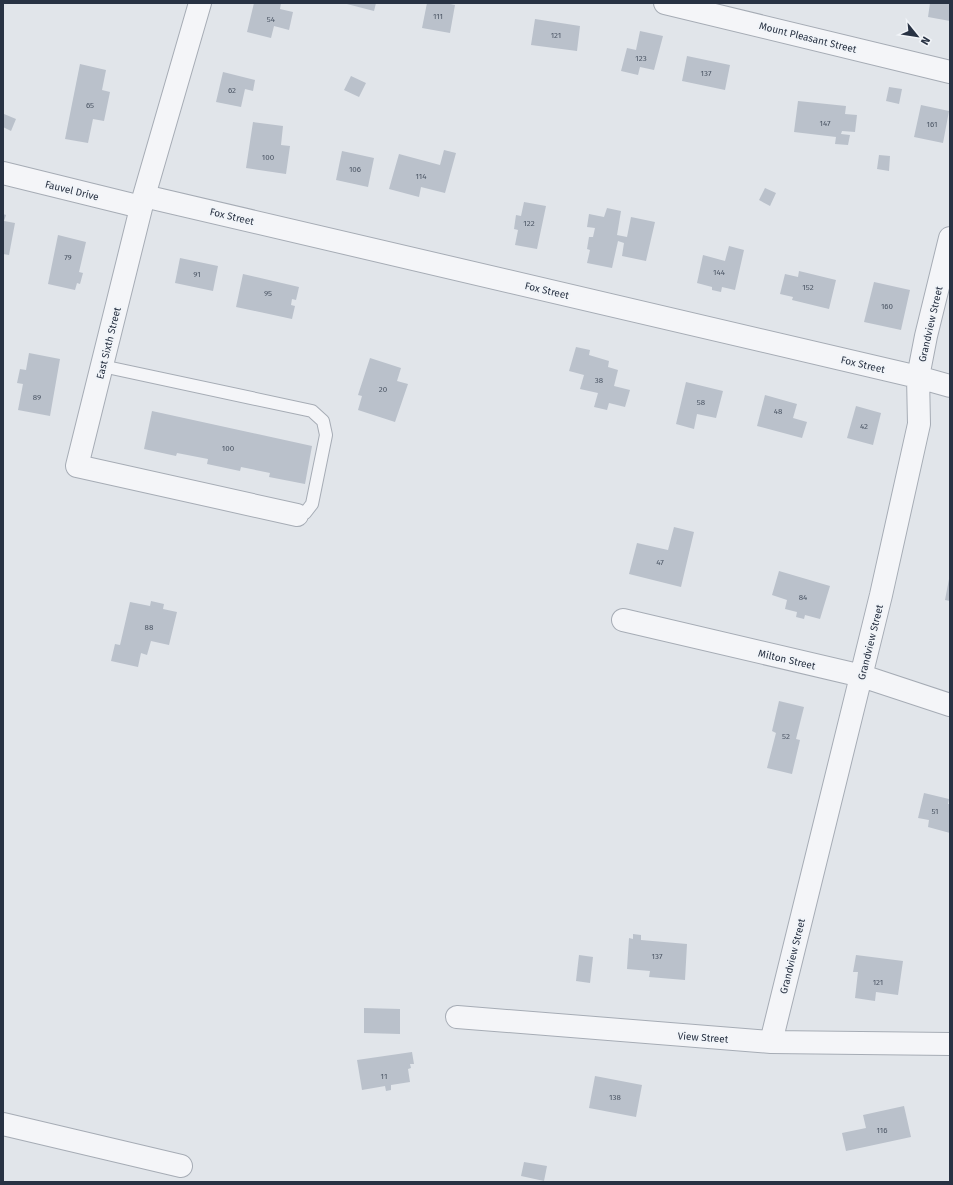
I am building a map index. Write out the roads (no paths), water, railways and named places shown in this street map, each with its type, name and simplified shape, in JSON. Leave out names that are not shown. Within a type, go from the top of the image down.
[{"type":"street","name":"East Sixth Street","points":[[200,3],[143,201],[77,466],[297,515]]},
{"type":"street","name":"Mount Pleasant Street","points":[[665,3],[950,72]]},
{"type":"street","name":"Fauvel Drive","points":[[3,173],[143,201]]},
{"type":"street","name":"Fox Street","points":[[143,201],[918,377],[950,386]]},
{"type":"street","name":"Grandview Street","points":[[771,1042],[882,595],[919,424],[918,377],[926,336],[950,238]]},
{"type":"street","name":"Milton Street","points":[[623,620],[862,676],[950,705]]},
{"type":"street","name":"View Street","points":[[456,1018],[771,1042],[950,1044]]},
{"type":"street","points":[[3,1124],[181,1166]]},
{"type":"lane","points":[[102,366],[312,411],[322,421],[326,435],[312,504],[305,514],[297,515]]}]
